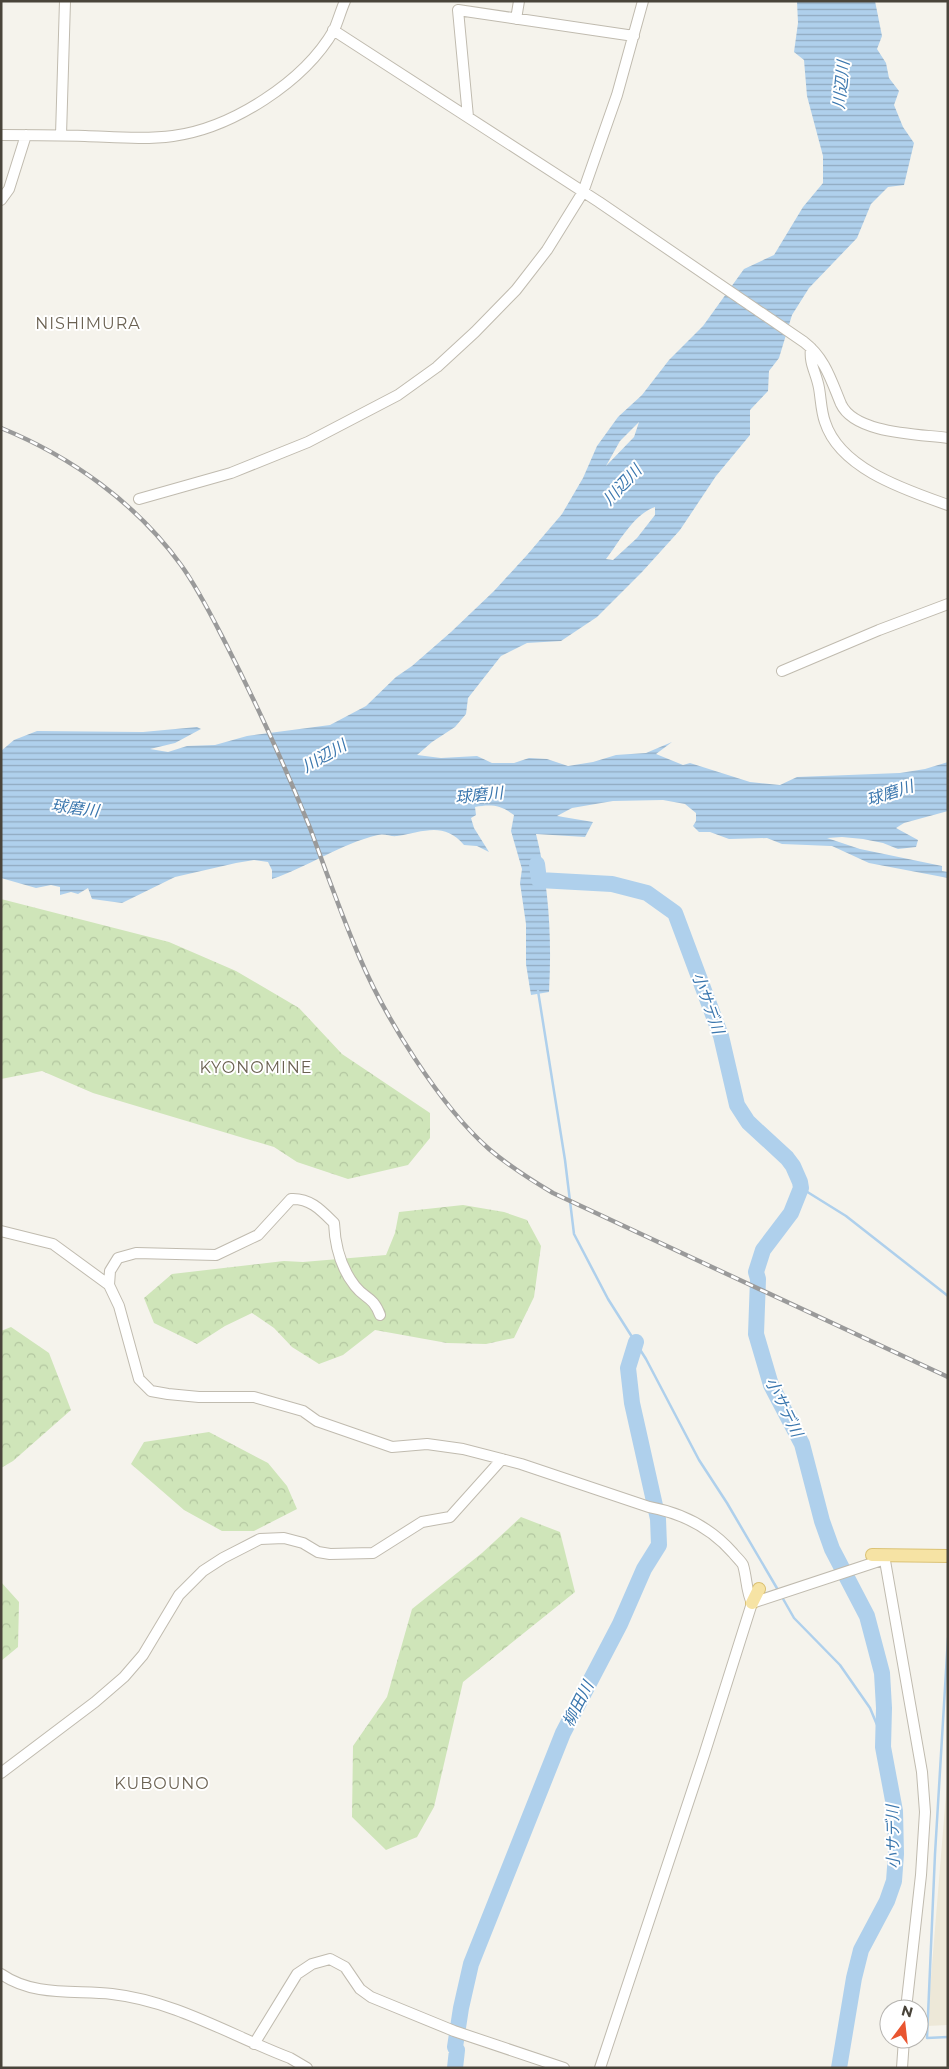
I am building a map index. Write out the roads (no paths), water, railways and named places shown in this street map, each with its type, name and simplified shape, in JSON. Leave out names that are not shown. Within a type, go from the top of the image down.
[{"type":"main road","points":[[878,1555],[945,1556]]},
{"type":"main road","points":[[752,1603],[759,1589]]},
{"type":"street","points":[[61,135],[65,1]]},
{"type":"street","points":[[1,135],[141,138],[174,136],[204,129],[243,112],[262,101],[291,79],[313,58],[334,30],[345,1]]},
{"type":"street","points":[[516,19],[518,1]]},
{"type":"street","points":[[139,499],[231,473],[308,442],[398,395],[437,367],[475,332],[516,290],[547,250],[583,192],[612,108],[643,1]]},
{"type":"street","points":[[468,117],[458,10],[634,36]]},
{"type":"street","points":[[334,30],[599,202],[808,345],[823,362],[842,406],[852,418],[877,429],[948,438]]},
{"type":"street","points":[[1,200],[9,189],[26,135]]},
{"type":"street","points":[[808,345],[810,360],[816,374],[825,422],[836,443],[858,464],[886,481],[948,505]]},
{"type":"street","points":[[782,671],[879,630],[948,604]]},
{"type":"street","points":[[109,1285],[110,1271],[118,1258],[136,1253],[216,1255],[258,1236],[291,1199],[303,1198],[323,1212],[334,1223],[334,1244],[337,1254],[355,1286],[373,1300],[380,1315]]},
{"type":"street","points":[[1,1231],[53,1244],[109,1285],[119,1306],[139,1379],[151,1391],[191,1396],[254,1397],[303,1411],[317,1421],[392,1447],[427,1444],[463,1449],[502,1459],[649,1507],[667,1510],[698,1524],[722,1541],[742,1564],[748,1594],[752,1603],[704,1755],[600,2068]]},
{"type":"street","points":[[1,1773],[95,1702],[124,1677],[143,1656],[179,1595],[203,1571],[223,1558],[260,1539],[284,1538],[304,1543],[318,1552],[352,1555],[373,1553],[422,1522],[450,1517],[502,1459]]},
{"type":"street","points":[[752,1603],[879,1561],[878,1555]]},
{"type":"street","points":[[878,1555],[922,1772],[925,1812],[921,1875],[907,1999]]},
{"type":"street","points":[[254,2044],[297,1974],[312,1964],[330,1959],[345,1967],[360,1989],[371,1997],[454,2031],[564,2068]]},
{"type":"street","points":[[1,1974],[27,1988],[114,1994],[164,2004],[290,2058],[308,2068]]},
{"type":"street","points":[[902,2068],[903,2049]]},
{"type":"water","points":[[797,1],[875,1],[882,36],[877,49],[886,63],[889,78],[899,91],[894,105],[903,127],[914,143],[904,185],[888,187],[871,204],[857,238],[809,288],[792,315],[779,358],[769,371],[768,391],[750,410],[750,435],[716,476],[680,530],[597,617],[561,641],[527,643],[501,656],[468,698],[466,714],[455,727],[432,742],[417,755],[441,758],[477,756],[492,763],[514,763],[529,758],[547,759],[568,766],[593,762],[616,755],[646,753],[672,742],[656,754],[683,765],[690,763],[750,782],[780,785],[797,777],[900,773],[925,769],[948,762],[948,811],[904,823],[896,828],[918,840],[916,847],[898,849],[883,843],[863,839],[827,838],[860,849],[942,866],[942,871],[948,872],[948,878],[869,863],[832,846],[782,844],[767,838],[729,839],[710,832],[699,832],[693,826],[696,821],[696,813],[685,804],[663,800],[613,801],[572,808],[557,816],[593,822],[585,837],[536,834],[547,892],[550,972],[549,992],[531,995],[526,964],[526,924],[520,883],[522,869],[511,831],[514,815],[496,806],[475,807],[476,815],[471,818],[474,828],[489,852],[477,846],[464,845],[449,833],[441,831],[433,830],[395,836],[380,835],[350,844],[272,879],[272,870],[268,862],[254,860],[175,877],[122,903],[92,899],[88,888],[78,894],[71,892],[60,895],[60,887],[51,885],[36,888],[1,878],[1,751],[14,740],[37,731],[143,732],[197,727],[201,729],[175,743],[150,749],[168,752],[187,746],[215,745],[247,736],[330,725],[366,706],[396,677],[412,666],[451,632],[494,591],[562,514],[583,478],[597,446],[618,417],[642,395],[669,360],[703,326],[744,269],[774,255],[803,207],[823,183],[823,156],[807,96],[804,60],[794,52],[798,23]],"holes":[[[639,422],[634,437],[606,466],[620,441]],[[655,507],[655,515],[637,538],[613,560],[606,559],[634,522]]]},
{"type":"waterway","name":"小サデ川","points":[[537,864],[539,880],[612,884],[647,893],[675,913],[721,1036],[737,1105],[748,1122],[787,1158],[800,1182],[801,1188],[791,1213],[763,1250],[756,1272],[758,1279],[756,1334],[771,1385],[802,1444],[822,1521],[832,1549],[867,1616],[882,1673],[884,1708],[883,1747],[895,1811],[896,1854],[894,1881],[887,1901],[861,1950],[854,1978],[839,2068]]},
{"type":"waterway","points":[[538,991],[565,1160],[574,1234],[608,1299],[646,1359],[699,1460],[727,1503],[778,1590]]},
{"type":"waterway","points":[[801,1188],[846,1216],[948,1296]]},
{"type":"waterway","name":"柳田川","points":[[455,2068],[457,2050],[455,2047],[471,1964],[563,1733],[620,1624],[644,1569],[659,1545],[658,1519],[632,1403],[628,1368],[636,1342]]},
{"type":"waterway","points":[[782,1597],[794,1618],[840,1665],[870,1708],[880,1732],[883,1747]]},
{"type":"waterway","points":[[948,1638],[935,1854],[927,2038],[948,2037]]},
{"type":"railway","points":[[1,428],[53,453],[101,484],[144,522],[188,575],[227,646],[281,759],[310,828],[352,940],[370,980],[415,1059],[470,1131],[504,1161],[553,1193],[948,1377]]},
{"type":"district","name":"NISHIMURA","points":[[88,323]]},
{"type":"district","name":"KYONOMINE","points":[[256,1067]]},
{"type":"district","name":"KUBOUNO","points":[[162,1783]]},
{"type":"water label","name":"川辺川","points":[[841,85]]},
{"type":"water label","name":"川辺川","points":[[622,485]]},
{"type":"water label","name":"川辺川","points":[[324,756]]},
{"type":"water label","name":"球磨川","points":[[890,793]]},
{"type":"water label","name":"球磨川","points":[[479,795]]},
{"type":"water label","name":"球磨川","points":[[75,808]]}]
